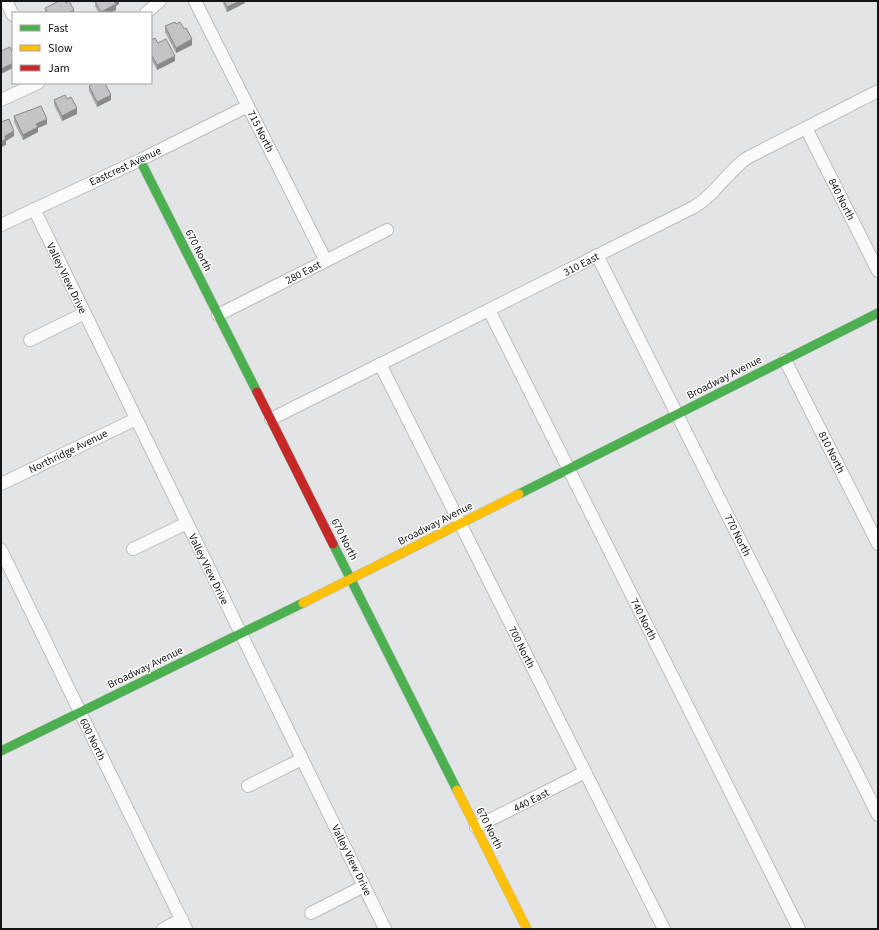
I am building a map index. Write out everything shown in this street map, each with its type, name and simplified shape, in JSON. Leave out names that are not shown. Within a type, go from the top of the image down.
[{"type":"street","points":[[6,1],[12,13]]},
{"type":"street","points":[[147,12],[160,1]]},
{"type":"street","name":"715 North","points":[[195,1],[326,260]]},
{"type":"street","points":[[1,100],[36,84]]},
{"type":"street","name":"310 East","points":[[271,419],[699,204],[708,198],[740,162],[878,91]]},
{"type":"street","name":"Eastcrest Avenue","points":[[1,225],[140,160],[248,106]]},
{"type":"street","name":"840 North","points":[[806,128],[878,271]]},
{"type":"street","name":"670 North","points":[[140,160],[527,929]]},
{"type":"street","name":"Valley View Drive","points":[[34,209],[385,929]]},
{"type":"street","name":"280 East","points":[[218,315],[387,230]]},
{"type":"street","name":"770 North","points":[[597,255],[878,815]]},
{"type":"street","name":"740 North","points":[[489,310],[799,929]]},
{"type":"street","points":[[30,340],[85,313]]},
{"type":"street","name":"Broadway Avenue","points":[[1,751],[241,634],[878,313]]},
{"type":"street","name":"810 North","points":[[785,360],[878,544]]},
{"type":"street","name":"700 North","points":[[380,364],[664,929]]},
{"type":"street","name":"Northridge Avenue","points":[[1,484],[136,418]]},
{"type":"street","points":[[133,549],[187,523]]},
{"type":"street","name":"600 North","points":[[1,550],[184,924]]},
{"type":"street","points":[[248,786],[302,759]]},
{"type":"street","name":"440 East","points":[[476,827],[585,772]]},
{"type":"street","points":[[311,913],[364,886]]},
{"type":"street","points":[[163,929],[184,924]]},
{"type":"building","points":[[59,1],[66,1],[66,3],[69,1],[74,10],[70,12],[47,12],[45,8]]},
{"type":"building","points":[[95,1],[114,1],[116,4],[101,12]]},
{"type":"building","points":[[224,1],[240,1],[227,7]]},
{"type":"building","points":[[175,22],[176,24],[180,22],[184,29],[186,28],[192,39],[176,48],[165,26]]},
{"type":"building","points":[[155,38],[158,43],[166,39],[175,56],[157,65],[152,56],[152,40]]},
{"type":"building","points":[[10,47],[12,52],[12,64],[1,69],[1,51]]},
{"type":"building","points":[[92,84],[106,84],[111,95],[97,102],[89,86]]},
{"type":"building","points":[[65,95],[67,99],[71,97],[77,108],[62,116],[54,100]]},
{"type":"building","points":[[41,106],[47,119],[36,124],[38,127],[23,135],[14,116]]},
{"type":"building","points":[[9,119],[14,131],[5,136],[6,139],[1,142],[1,122]]},
{"type":"traffic: fast","points":[[140,160],[257,392]]},
{"type":"traffic: fast","points":[[519,494],[878,313]]},
{"type":"traffic: fast","points":[[333,544],[457,790]]},
{"type":"traffic: fast","points":[[1,751],[303,603]]},
{"type":"traffic: slow","points":[[303,603],[519,494]]},
{"type":"traffic: slow","points":[[457,790],[527,929]]},
{"type":"traffic: jam","points":[[257,392],[333,544]]}]
